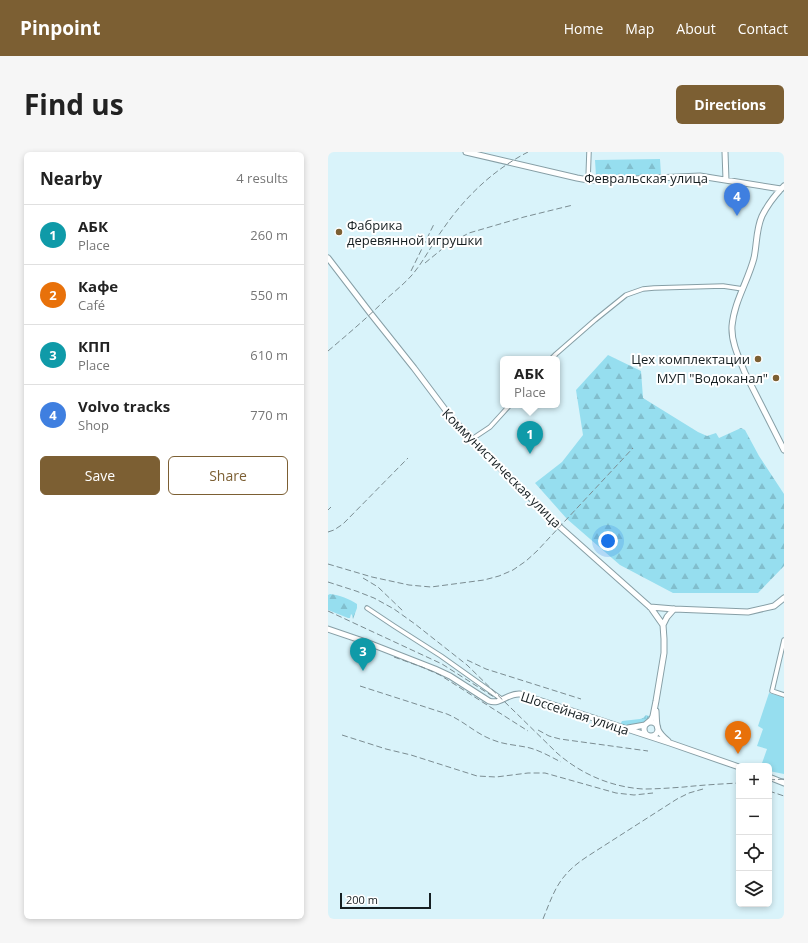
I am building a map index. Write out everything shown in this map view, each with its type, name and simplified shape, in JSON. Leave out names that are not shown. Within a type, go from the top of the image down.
[{"type":"main road","name":"Февральская улица","points":[[466,152],[588,180],[700,176],[782,188]]},
{"type":"main road","points":[[725,152],[726,180]]},
{"type":"main road","points":[[782,188],[766,207],[761,218],[754,259],[736,309],[732,326],[733,341],[745,373],[784,450]]},
{"type":"main road","name":"Коммунистическая улица","points":[[328,258],[370,314],[414,368],[445,411],[560,527],[650,607],[663,625]]},
{"type":"main road","points":[[650,607],[748,612],[774,606],[784,598]]},
{"type":"main road","points":[[663,608],[660,608],[657,611],[657,616],[662,619],[667,617]]},
{"type":"main road","points":[[663,608],[667,612],[667,617]]},
{"type":"main road","points":[[655,707],[657,732],[653,736],[647,735],[644,730],[645,725],[651,720],[655,707],[664,653],[663,625],[667,617],[674,609]]},
{"type":"main road","name":"Шоссейная улица","points":[[328,629],[435,669],[450,676],[489,701],[497,702],[512,694],[520,694],[647,735],[736,766]]},
{"type":"main road","points":[[625,728],[653,723],[660,734],[670,743]]},
{"type":"main road","points":[[772,778],[784,782]]},
{"type":"street","points":[[588,180],[589,152]]},
{"type":"street","points":[[554,356],[626,295],[634,292],[654,288],[723,286],[743,289]]},
{"type":"street","points":[[472,439],[490,427],[507,408]]},
{"type":"street","points":[[367,608],[441,656],[500,698]]},
{"type":"street","points":[[784,640],[783,654],[772,691],[784,695]]},
{"type":"green space","points":[[660,159],[661,175],[596,176],[595,160]]},
{"type":"green space","points":[[608,355],[641,371],[643,398],[698,432],[707,436],[716,433],[719,438],[741,428],[745,430],[759,456],[784,494],[784,566],[758,593],[673,593],[620,565],[567,519],[535,483],[562,462],[583,435],[576,390]]},
{"type":"green space","points":[[330,594],[351,600],[357,604],[353,619],[351,614],[350,618],[348,618],[328,610],[328,595]]},
{"type":"green space","points":[[769,693],[784,697],[784,774],[772,772],[772,763],[762,763],[767,749],[757,746],[763,729],[758,726]]},
{"type":"green space","points":[[646,715],[649,716],[649,718],[640,724],[632,726],[621,725],[622,721],[640,719]]},
{"type":"railway","points":[[328,351],[412,275],[452,217],[470,195],[503,167],[528,152]]},
{"type":"railway","points":[[425,263],[447,245],[469,233],[573,205]]},
{"type":"railway","points":[[411,271],[434,224]]},
{"type":"railway","points":[[328,564],[372,577],[409,585],[431,587],[484,580],[499,576],[513,570],[537,551],[633,448]]},
{"type":"railway","points":[[328,532],[343,524],[408,458]]},
{"type":"railway","points":[[328,510],[331,507]]},
{"type":"railway","points":[[363,578],[378,587],[403,611]]},
{"type":"railway","points":[[328,582],[374,598],[394,609],[415,624],[467,665],[557,753],[586,773],[608,782],[631,788],[643,789],[736,783]]},
{"type":"railway","points":[[328,611],[442,664],[497,699]]},
{"type":"railway","points":[[394,657],[440,675],[528,731]]},
{"type":"railway","points":[[467,660],[486,669],[581,699]]},
{"type":"railway","points":[[360,686],[447,714],[475,731],[498,742],[534,749],[561,762]]},
{"type":"railway","points":[[538,730],[549,736],[560,739],[648,751]]},
{"type":"railway","points":[[342,735],[477,776],[496,777],[528,773],[545,773],[616,793],[634,795],[653,793]]},
{"type":"railway","points":[[772,780],[784,779]]},
{"type":"railway","points":[[543,919],[559,883],[578,863],[677,799],[689,793],[703,789]]},
{"type":"railway","points":[[772,792],[784,796]]},
{"type":"place","name":"Volvo tracks","points":[[737,216]]},
{"type":"place","name":"Фабрика деревянной игрушки","points":[[339,232]]},
{"type":"place","name":"Цех комплектации","points":[[758,359]]},
{"type":"place","name":"МУП \"Водоканал\"","points":[[776,378]]},
{"type":"place","name":"АБК","points":[[530,454]]},
{"type":"place","name":"КПП","points":[[363,671]]},
{"type":"place","name":"Кафе","points":[[738,754]]}]
